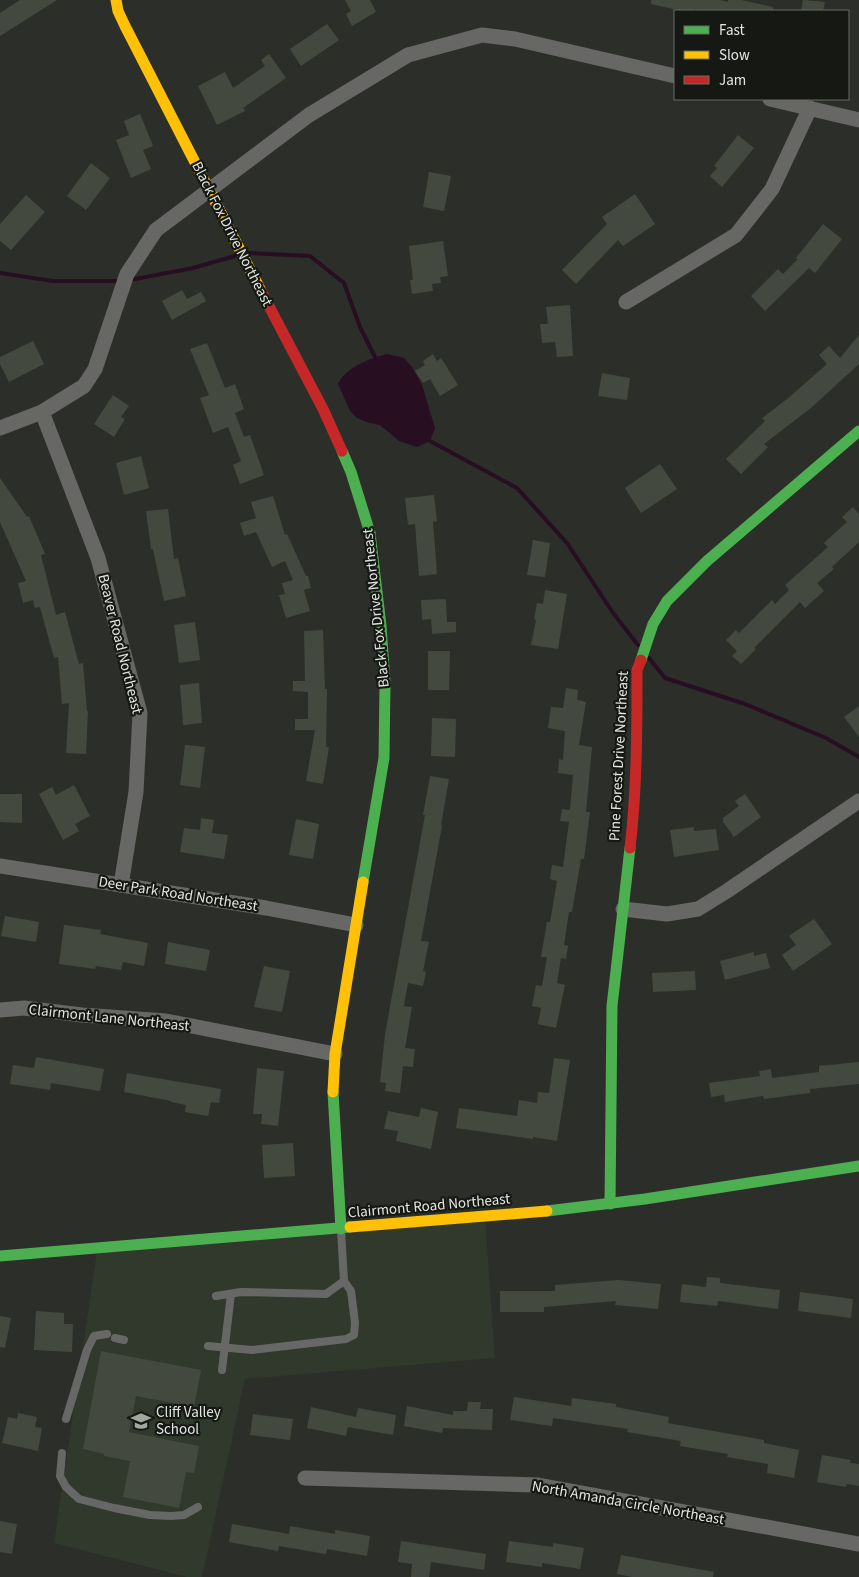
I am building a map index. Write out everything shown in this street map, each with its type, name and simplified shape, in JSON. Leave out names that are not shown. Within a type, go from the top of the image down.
[{"type":"street","name":"Black Fox Drive Northeast","points":[[104,0],[117,6],[208,189],[323,409],[351,472],[370,533],[381,626],[385,683],[384,758],[335,1054],[333,1089],[340,1229]]},
{"type":"street","points":[[0,428],[42,412],[84,386],[95,369],[127,274],[156,230],[208,189],[308,116],[408,55],[482,35],[515,39],[674,76]]},
{"type":"street","points":[[774,100],[859,120]]},
{"type":"street","points":[[626,302],[736,236],[772,189],[810,108]]},
{"type":"street","name":"Beaver Road Northeast","points":[[42,412],[98,558],[140,713],[136,792],[121,884]]},
{"type":"street","name":"Pine Forest Drive Northeast","points":[[610,1204],[612,1006],[633,822],[637,759],[637,670],[653,624],[667,600],[707,560],[859,432]]},
{"type":"street","points":[[623,909],[668,914],[698,909],[859,801]]},
{"type":"street","name":"Deer Park Road Northeast","points":[[0,866],[266,908],[356,925]]},
{"type":"street","name":"Clairmont Lane Northeast","points":[[0,1010],[24,1008],[166,1021],[335,1054]]},
{"type":"street","name":"Clairmont Road Northeast","points":[[0,1256],[543,1212],[610,1204],[859,1166]]},
{"type":"street","name":"North Amanda Circle Northeast","points":[[304,1478],[537,1485],[859,1544]]},
{"type":"lane","points":[[208,1346],[252,1350],[346,1339],[354,1335],[355,1323],[351,1291],[344,1281],[340,1229]]},
{"type":"lane","points":[[216,1296],[242,1292],[326,1294],[344,1281]]},
{"type":"lane","points":[[222,1370],[231,1294]]},
{"type":"lane","points":[[66,1419],[87,1350],[94,1336],[111,1336],[124,1340]]},
{"type":"lane","points":[[62,1453],[60,1476],[66,1487],[80,1499],[150,1515],[184,1515],[198,1507]]},
{"type":"shaded area","points":[[387,354],[404,358],[412,367],[422,385],[435,428],[430,441],[417,447],[399,441],[380,425],[357,418],[350,411],[338,384],[347,372],[353,368],[366,361]]},
{"type":"shaded area","points":[[485,1217],[495,1358],[245,1379],[202,1577],[187,1577],[54,1543],[98,1245]]},
{"type":"building","points":[[20,0],[57,0],[0,36],[0,13]]},
{"type":"building","points":[[345,0],[370,0],[376,12],[352,26],[346,14],[351,11]]},
{"type":"building","points":[[651,0],[720,0],[728,2],[728,0],[741,0],[773,7],[773,10],[678,10],[651,4]]},
{"type":"building","points":[[803,0],[825,2],[823,10],[801,10]]},
{"type":"building","points":[[327,24],[339,40],[301,66],[290,49]]},
{"type":"building","points":[[269,54],[286,78],[243,108],[245,111],[217,125],[198,86],[225,72],[233,88],[265,66],[261,60]]},
{"type":"building","points":[[140,114],[153,146],[143,150],[151,169],[131,178],[116,140],[129,135],[124,121]]},
{"type":"building","points":[[738,135],[754,148],[722,187],[710,176],[717,168],[714,166]]},
{"type":"building","points":[[91,163],[110,178],[86,210],[67,196]]},
{"type":"building","points":[[429,172],[451,176],[444,211],[423,207]]},
{"type":"building","points":[[635,194],[655,224],[623,246],[618,240],[576,284],[562,270],[607,224],[602,217]]},
{"type":"building","points":[[26,195],[45,212],[11,250],[0,241],[0,224]]},
{"type":"building","points":[[823,224],[842,239],[815,273],[809,268],[765,311],[751,296],[778,269],[783,274],[798,259],[796,258]]},
{"type":"building","points":[[443,241],[448,276],[440,277],[441,283],[432,284],[433,291],[412,294],[410,280],[413,280],[409,246]]},
{"type":"building","points":[[182,290],[187,299],[201,292],[206,301],[172,320],[162,301]]},
{"type":"building","points":[[570,305],[573,356],[557,357],[555,342],[542,343],[540,324],[548,324],[546,307]]},
{"type":"building","points":[[859,335],[859,364],[811,408],[764,444],[768,447],[741,474],[726,459],[765,421],[762,418],[827,364],[819,355],[829,346],[840,358]]},
{"type":"building","points":[[33,341],[44,364],[9,382],[0,364],[0,357]]},
{"type":"building","points":[[207,343],[225,388],[235,384],[244,409],[235,413],[244,437],[250,435],[264,475],[240,484],[233,465],[241,461],[228,427],[213,433],[200,398],[209,395],[190,349]]},
{"type":"building","points":[[433,354],[437,361],[441,358],[458,385],[440,396],[430,379],[423,383],[415,371],[425,365],[423,361]]},
{"type":"building","points":[[602,373],[630,378],[627,400],[598,396]]},
{"type":"building","points":[[113,395],[129,406],[121,417],[125,419],[114,437],[94,424]]},
{"type":"building","points":[[141,456],[149,488],[124,495],[116,463]]},
{"type":"building","points":[[660,464],[677,489],[641,513],[625,488]]},
{"type":"building","points":[[0,478],[27,517],[29,516],[45,554],[41,555],[56,615],[65,612],[79,664],[83,663],[88,711],[86,754],[66,753],[69,703],[62,704],[58,657],[54,658],[40,607],[35,608],[33,600],[23,603],[18,583],[26,581],[0,522]]},
{"type":"building","points":[[434,495],[437,521],[433,522],[437,574],[419,576],[415,524],[408,525],[405,498]]},
{"type":"building","points":[[273,496],[285,535],[287,534],[306,576],[308,576],[311,588],[304,590],[310,611],[286,618],[279,595],[285,594],[282,583],[293,580],[285,561],[272,567],[256,532],[244,536],[240,523],[256,518],[251,502]]},
{"type":"building","points":[[853,507],[859,514],[859,542],[832,567],[834,569],[817,583],[824,591],[805,608],[800,602],[754,648],[756,649],[741,664],[732,656],[737,651],[726,640],[736,630],[739,633],[772,600],[775,604],[789,590],[785,585],[828,547],[824,543],[847,522],[842,517]]},
{"type":"building","points":[[168,509],[174,559],[178,558],[186,596],[164,601],[153,549],[151,549],[146,511]]},
{"type":"building","points":[[533,540],[550,543],[545,577],[527,575]]},
{"type":"building","points":[[545,590],[567,594],[558,649],[531,645],[537,603],[543,604]]},
{"type":"building","points":[[446,599],[447,622],[456,622],[456,632],[432,634],[431,619],[422,620],[421,600]]},
{"type":"building","points":[[195,622],[200,660],[179,663],[174,625]]},
{"type":"building","points":[[323,630],[325,689],[327,689],[326,747],[329,747],[323,784],[306,781],[315,730],[295,730],[295,719],[308,719],[308,692],[293,691],[293,681],[305,681],[304,631]]},
{"type":"building","points":[[428,651],[450,651],[449,690],[428,690]]},
{"type":"building","points":[[199,683],[202,723],[183,725],[180,685]]},
{"type":"building","points":[[566,688],[578,690],[577,700],[586,702],[579,745],[592,747],[586,812],[590,812],[584,859],[581,859],[572,912],[569,912],[564,945],[568,946],[566,959],[561,958],[557,983],[565,985],[556,1028],[538,1024],[541,1008],[532,1006],[536,985],[542,986],[547,957],[541,957],[547,922],[550,922],[557,881],[550,879],[552,865],[563,867],[569,822],[560,821],[562,809],[570,810],[573,775],[558,773],[559,759],[563,760],[565,731],[548,728],[551,707],[563,708]]},
{"type":"building","points":[[859,706],[859,737],[844,717]]},
{"type":"building","points":[[432,718],[456,719],[455,757],[431,756]]},
{"type":"building","points":[[185,745],[205,747],[200,788],[180,785]]},
{"type":"building","points":[[430,776],[449,779],[421,941],[429,942],[423,971],[426,972],[423,986],[408,983],[404,1006],[412,1007],[405,1048],[415,1049],[413,1067],[403,1066],[400,1093],[385,1091],[386,1083],[380,1082],[385,1034],[425,815],[423,815]]},
{"type":"building","points":[[74,785],[90,816],[75,824],[79,831],[63,840],[39,794],[52,787],[56,795]]},
{"type":"building","points":[[0,794],[22,794],[22,823],[0,822]]},
{"type":"building","points":[[745,794],[761,817],[734,837],[723,822],[723,818],[739,806],[735,801]]},
{"type":"building","points":[[201,818],[214,820],[212,833],[228,835],[224,859],[180,852],[184,828],[200,830]]},
{"type":"building","points":[[296,819],[319,824],[313,859],[289,855]]},
{"type":"building","points":[[694,827],[694,831],[716,829],[719,850],[674,857],[670,830]]},
{"type":"building","points":[[5,916],[39,922],[36,942],[1,936]]},
{"type":"building","points":[[814,919],[832,944],[793,971],[782,955],[796,945],[789,936]]},
{"type":"building","points":[[64,925],[101,930],[100,934],[148,943],[144,966],[123,962],[121,970],[96,966],[95,969],[59,964]]},
{"type":"building","points":[[168,942],[210,950],[206,971],[165,964]]},
{"type":"building","points":[[754,952],[754,956],[766,953],[770,968],[725,980],[720,961]]},
{"type":"building","points":[[264,966],[290,971],[282,1012],[254,1007]]},
{"type":"building","points":[[695,971],[696,990],[653,992],[652,973]]},
{"type":"building","points":[[36,1057],[104,1069],[100,1091],[51,1083],[50,1090],[10,1084],[13,1065],[34,1068]]},
{"type":"building","points":[[554,1058],[570,1060],[557,1141],[456,1128],[459,1108],[517,1116],[519,1100],[537,1103],[538,1092],[549,1093]]},
{"type":"building","points":[[859,1062],[859,1084],[810,1089],[810,1093],[764,1099],[763,1096],[725,1102],[724,1095],[711,1097],[709,1083],[760,1076],[759,1071],[771,1069],[772,1078],[819,1072],[819,1066]]},
{"type":"building","points":[[257,1068],[284,1071],[278,1126],[261,1124],[262,1114],[253,1114]]},
{"type":"building","points":[[127,1073],[221,1089],[219,1103],[211,1102],[208,1116],[185,1112],[186,1105],[124,1092]]},
{"type":"building","points":[[421,1108],[438,1112],[431,1149],[396,1141],[398,1131],[384,1129],[388,1111],[419,1117]]},
{"type":"building","points":[[293,1143],[295,1176],[264,1178],[262,1145]]},
{"type":"building","points":[[707,1277],[720,1278],[720,1283],[780,1290],[778,1309],[718,1301],[717,1306],[680,1302],[682,1284],[706,1287]]},
{"type":"building","points":[[618,1280],[661,1284],[658,1309],[615,1305],[616,1301],[544,1307],[544,1312],[500,1312],[500,1291],[555,1291],[555,1285]]},
{"type":"building","points":[[800,1292],[853,1299],[851,1318],[798,1311]]},
{"type":"building","points":[[36,1311],[64,1313],[64,1324],[73,1324],[72,1352],[34,1350]]},
{"type":"building","points":[[0,1316],[11,1318],[5,1348],[0,1347]]},
{"type":"building","points":[[101,1351],[201,1370],[194,1407],[136,1396],[129,1432],[199,1446],[194,1473],[186,1472],[179,1508],[123,1497],[130,1461],[104,1456],[104,1454],[83,1449]]},
{"type":"building","points":[[514,1397],[571,1406],[572,1398],[616,1404],[616,1407],[669,1417],[668,1423],[764,1440],[764,1443],[799,1450],[794,1478],[767,1473],[768,1464],[727,1457],[728,1454],[680,1446],[681,1441],[627,1432],[628,1429],[553,1418],[552,1426],[510,1420]]},
{"type":"building","points":[[468,1402],[481,1402],[480,1409],[493,1409],[492,1430],[443,1428],[442,1433],[404,1426],[407,1406],[453,1415],[453,1411],[467,1411]]},
{"type":"building","points":[[311,1407],[356,1417],[358,1408],[396,1415],[393,1435],[348,1427],[346,1436],[307,1428]]},
{"type":"building","points":[[18,1413],[37,1417],[35,1427],[42,1428],[38,1451],[2,1443],[8,1417],[17,1419]]},
{"type":"building","points":[[253,1414],[293,1419],[290,1440],[250,1435]]},
{"type":"building","points":[[822,1455],[851,1460],[850,1463],[859,1464],[859,1486],[847,1484],[846,1487],[817,1482]]},
{"type":"building","points":[[0,1521],[17,1524],[12,1554],[0,1552]]},
{"type":"building","points":[[232,1524],[289,1534],[290,1526],[335,1534],[335,1530],[370,1536],[367,1556],[327,1549],[326,1554],[279,1546],[278,1551],[229,1542]]},
{"type":"building","points":[[401,1541],[486,1554],[484,1570],[431,1562],[429,1577],[411,1577],[412,1564],[398,1562]]},
{"type":"building","points":[[509,1541],[553,1547],[553,1543],[584,1548],[580,1569],[542,1563],[542,1567],[506,1562]]},
{"type":"building","points":[[621,1555],[714,1572],[713,1577],[632,1577],[617,1574]]},
{"type":"waterway","points":[[249,253],[310,256],[344,283],[360,327],[375,357]]},
{"type":"waterway","points":[[130,280],[193,268],[235,256]]},
{"type":"waterway","points":[[0,273],[53,281],[120,281]]},
{"type":"waterway","points":[[430,441],[517,488],[567,543],[613,613],[638,645]]},
{"type":"waterway","points":[[649,658],[665,678],[745,704],[826,738],[859,757]]},
{"type":"traffic: fast","points":[[641,660],[653,624],[667,601],[707,561],[859,431]]},
{"type":"traffic: fast","points":[[342,451],[351,472],[370,533],[381,626],[385,683],[384,758],[363,882]]},
{"type":"traffic: fast","points":[[610,1204],[612,1006],[630,848]]},
{"type":"traffic: fast","points":[[333,1092],[341,1229]]},
{"type":"traffic: fast","points":[[547,1211],[645,1199],[859,1166]]},
{"type":"traffic: fast","points":[[0,1256],[350,1227]]},
{"type":"traffic: slow","points":[[116,0],[118,11],[125,26],[261,291]]},
{"type":"traffic: slow","points":[[333,1092],[335,1054],[363,882]]},
{"type":"traffic: slow","points":[[350,1227],[547,1211]]},
{"type":"traffic: jam","points":[[261,291],[323,409],[342,451]]},
{"type":"traffic: jam","points":[[630,848],[637,737],[637,670],[641,660]]},
{"type":"place","name":"Cliff Valley School","points":[[141,1421]]}]
